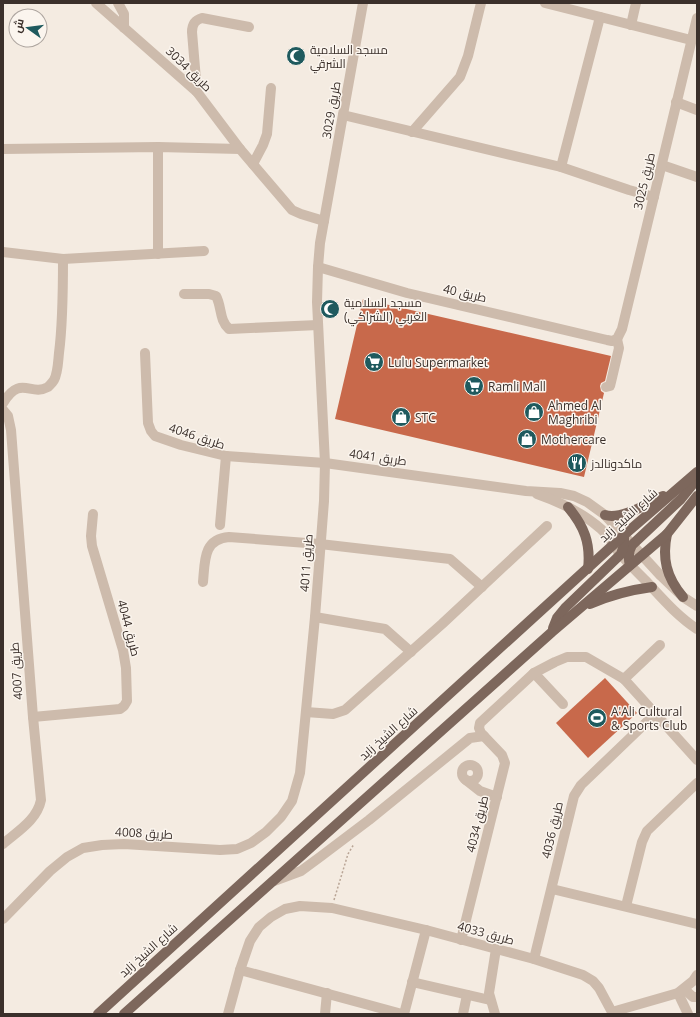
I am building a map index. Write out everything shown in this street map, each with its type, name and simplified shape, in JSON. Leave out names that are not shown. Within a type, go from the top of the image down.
[{"type":"main road","name":"شارع الشيخ زايد","points":[[98,1014],[614,544],[697,472]]},
{"type":"main road","points":[[630,565],[628,557],[632,546],[681,499],[697,479]]},
{"type":"main road","points":[[605,515],[614,517],[674,491]]},
{"type":"main road","points":[[124,1014],[270,882],[552,632],[667,534],[697,496]]},
{"type":"main road","points":[[568,507],[579,522],[589,547],[588,569]]},
{"type":"main road","points":[[667,534],[665,560],[668,572],[674,586],[683,597]]},
{"type":"main road","points":[[552,632],[557,618],[566,607],[621,554],[624,545],[624,535]]},
{"type":"main road","points":[[577,610],[611,595],[633,589],[652,587]]},
{"type":"street","name":"طريق 3034","points":[[96,3],[197,92],[240,149],[292,210],[324,221]]},
{"type":"street","points":[[118,3],[124,14],[124,28]]},
{"type":"street","name":"طريق 3029","points":[[324,221],[363,3]]},
{"type":"street","points":[[412,132],[460,77],[468,56],[481,3]]},
{"type":"street","points":[[545,3],[691,40]]},
{"type":"street","points":[[631,24],[636,3]]},
{"type":"street","points":[[561,168],[600,17]]},
{"type":"street","points":[[197,92],[192,32],[194,23],[197,19],[202,18],[249,26]]},
{"type":"street","name":"طريق 3025","points":[[606,387],[611,384],[619,348],[612,339],[622,329],[697,18]]},
{"type":"street","points":[[253,164],[267,134],[271,88]]},
{"type":"street","points":[[676,102],[697,110]]},
{"type":"street","points":[[343,115],[561,168],[629,190],[654,196]]},
{"type":"street","points":[[158,148],[158,254]]},
{"type":"street","points":[[3,149],[240,149]]},
{"type":"street","points":[[662,165],[697,177]]},
{"type":"street","name":"طريق 4011","points":[[292,801],[300,773],[324,502],[325,463],[317,302],[318,267],[324,221]]},
{"type":"street","points":[[3,252],[63,259],[204,251]]},
{"type":"street","points":[[3,403],[12,392],[18,388],[41,389],[54,381],[58,366],[62,332],[63,259]]},
{"type":"street","name":"طريق 40","points":[[318,267],[407,293],[612,339]]},
{"type":"street","points":[[184,294],[209,294],[216,296],[219,301],[222,318],[225,325],[229,329],[318,325]]},
{"type":"street","name":"طريق 4046","points":[[145,352],[148,423],[151,431],[156,436],[181,445],[226,456],[220,525]]},
{"type":"street","name":"طريق 4007","points":[[3,410],[8,416],[11,430],[40,792],[39,807],[33,818],[3,844]]},
{"type":"street","name":"طريق 4041","points":[[226,456],[325,463],[526,491],[560,493],[574,496],[588,502],[605,515],[661,576],[683,597],[697,606]]},
{"type":"street","name":"طريق 4041","points":[[526,491],[568,507],[591,521],[602,530],[630,565],[671,607],[697,629]]},
{"type":"street","name":"طريق 4044","points":[[33,717],[120,709],[124,706],[126,701],[126,668],[124,650],[92,546],[91,536],[93,514]]},
{"type":"street","points":[[306,712],[333,714],[345,710],[411,652],[547,526]]},
{"type":"street","points":[[203,582],[205,560],[209,548],[218,540],[229,537],[320,544],[450,560],[482,587]]},
{"type":"street","points":[[315,616],[386,629],[411,652]]},
{"type":"street","points":[[624,679],[660,645]]},
{"type":"street","points":[[562,704],[534,673],[567,657],[586,657],[624,679],[697,760]]},
{"type":"street","name":"طريق 4034","points":[[462,940],[505,763],[502,755],[480,731],[480,723],[534,673]]},
{"type":"street","name":"طريق 4036","points":[[534,959],[572,801],[577,791],[655,714]]},
{"type":"street","points":[[270,882],[301,870],[369,820],[458,746],[470,738],[484,736]]},
{"type":"street","points":[[466,780],[480,791],[497,797]]},
{"type":"street","points":[[626,906],[642,842],[647,831],[697,783]]},
{"type":"street","name":"طريق 4008","points":[[3,919],[50,871],[67,857],[83,848],[124,844],[220,850],[237,849],[251,843],[266,832],[281,817],[292,801]]},
{"type":"street","points":[[552,889],[697,924]]},
{"type":"street","points":[[228,1014],[240,970],[250,941],[259,928],[271,917],[285,910],[300,906],[332,908]]},
{"type":"street","name":"طريق 4033","points":[[332,908],[426,930],[534,959],[583,976],[593,981],[599,988],[613,1013]]},
{"type":"street","points":[[240,970],[403,1014],[426,930]]},
{"type":"street","points":[[495,1014],[490,1000],[489,986],[496,949]]},
{"type":"street","points":[[613,1013],[681,991],[697,976]]},
{"type":"street","points":[[412,982],[490,1000]]},
{"type":"street","points":[[681,991],[693,997],[697,997]]},
{"type":"street","points":[[681,991],[688,1014]]},
{"type":"street","points":[[325,1014],[327,993]]},
{"type":"street","points":[[462,1014],[467,995]]},
{"type":"path","points":[[332,908],[348,854],[356,840]]},
{"type":"building","name":"Ramli Mall","points":[[363,299],[611,356],[605,381],[601,383],[600,386],[601,391],[604,393],[584,477],[335,419]]},
{"type":"building","name":"A'Ali Cultural & Sports Club","points":[[605,678],[637,713],[588,758],[556,723]]},
{"type":"place","name":"مسجد السلامية الشرقي","points":[[296,56]]},
{"type":"place","name":"مسجد السلامية الغربي (الشراكي)","points":[[330,309]]},
{"type":"place","name":"Lulu Supermarket","points":[[374,362]]},
{"type":"place","name":"Ramli Mall","points":[[474,386]]},
{"type":"place","name":"Ahmed Al Maghribi","points":[[534,412]]},
{"type":"place","name":"STC","points":[[401,417]]},
{"type":"place","name":"Mothercare","points":[[527,439]]},
{"type":"place","name":"ماكدونالدز","points":[[577,463]]},
{"type":"place","name":"A'Ali Cultural & Sports Club","points":[[597,718]]}]
